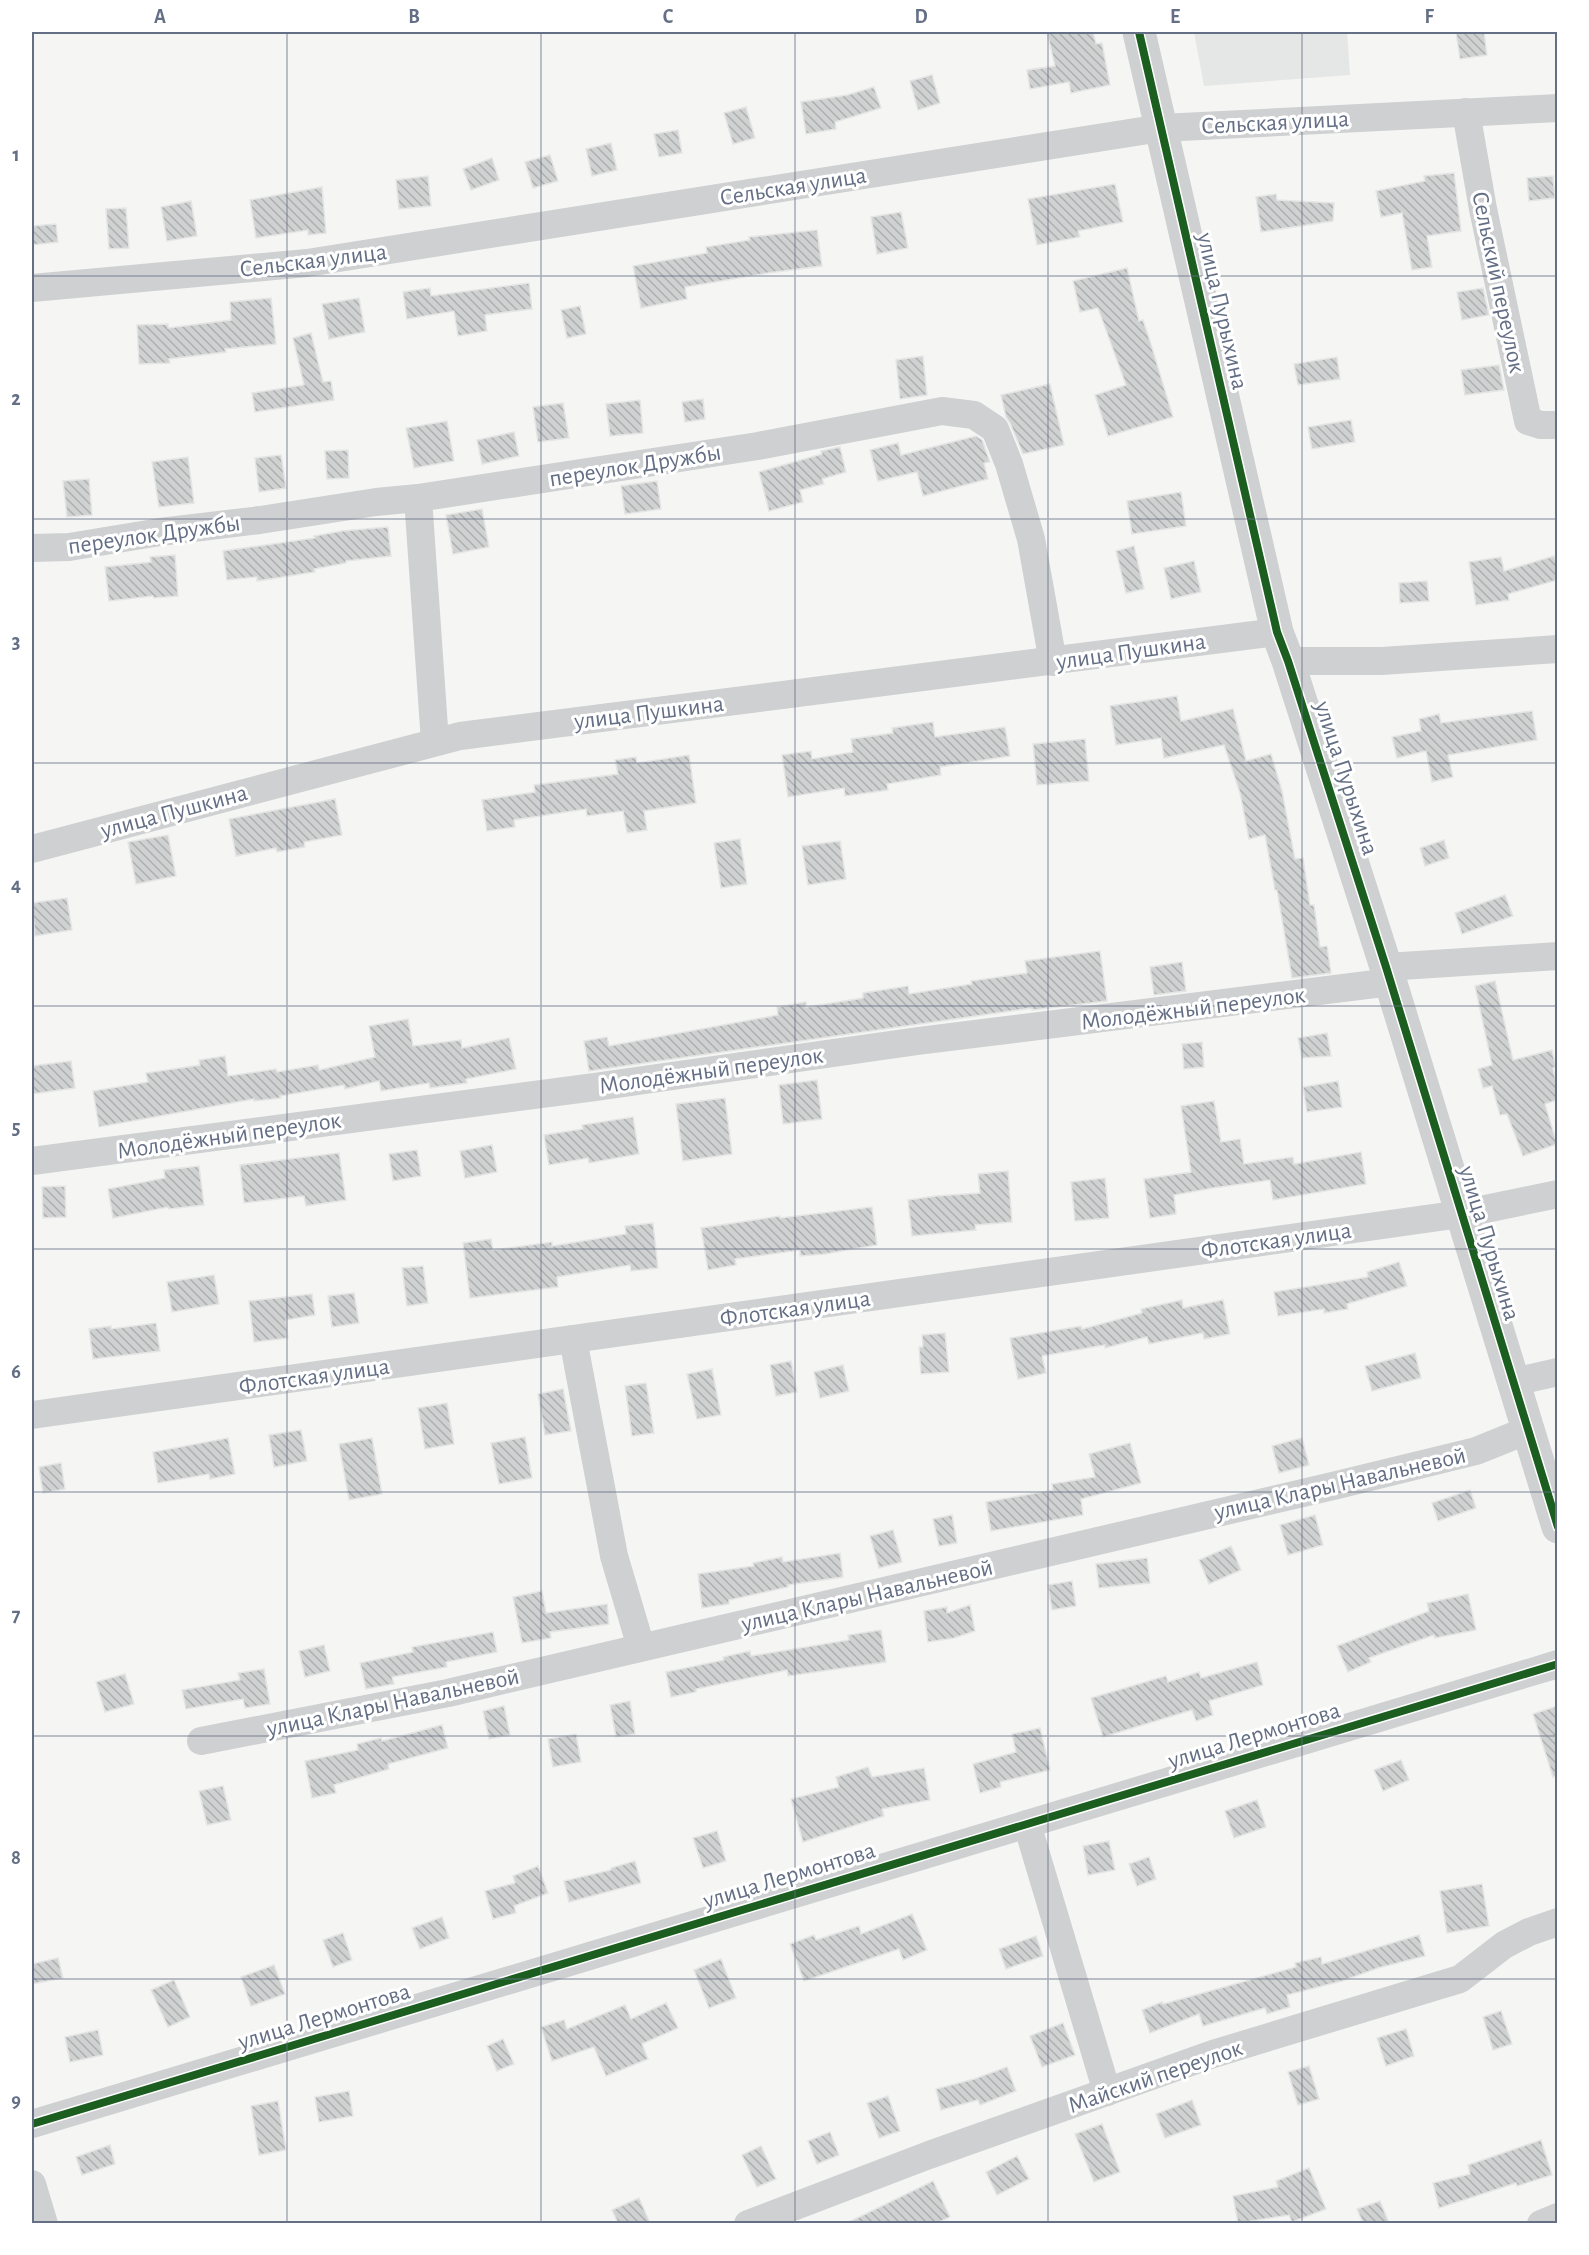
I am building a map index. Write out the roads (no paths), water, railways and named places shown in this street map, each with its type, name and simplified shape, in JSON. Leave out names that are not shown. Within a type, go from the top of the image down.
[{"type":"street","name":"улица Пурыхина","points":[[1139,32],[1283,646],[1389,974],[1557,1527]]},
{"type":"street","name":"Сельская улица","points":[[32,288],[307,263],[1161,128],[1557,108]]},
{"type":"street","name":"Сельский переулок","points":[[1466,112],[1483,209],[1527,422],[1557,425]]},
{"type":"street","name":"переулок Дружбы","points":[[32,548],[69,547],[160,532],[418,498],[758,446],[942,411],[974,415],[995,429],[1009,464],[1030,539],[1053,662]]},
{"type":"street","points":[[418,498],[435,742]]},
{"type":"street","name":"улица Пушкина","points":[[32,849],[460,736],[1053,662],[1283,646],[1382,661],[1557,649]]},
{"type":"street","name":"Молодёжный переулок","points":[[32,1161],[606,1085],[1389,974],[1557,956]]},
{"type":"street","name":"Флотская улица","points":[[32,1415],[1461,1214],[1557,1194]]},
{"type":"street","points":[[573,1339],[614,1556],[641,1647]]},
{"type":"street","points":[[1513,1382],[1557,1372]]},
{"type":"street","name":"улица Клары Навальневой","points":[[201,1740],[448,1693],[1418,1466],[1476,1451],[1528,1430]]},
{"type":"street","name":"улица Лермонтова","points":[[32,2124],[1557,1664]]},
{"type":"street","points":[[1028,1824],[1107,2092]]},
{"type":"street","name":"Майский переулок","points":[[748,2223],[929,2155],[1213,2054],[1460,1978],[1504,1945],[1529,1932],[1557,1922]]},
{"type":"street","points":[[32,2184],[44,2223]]},
{"type":"street","points":[[1541,2223],[1557,2217]]}]
